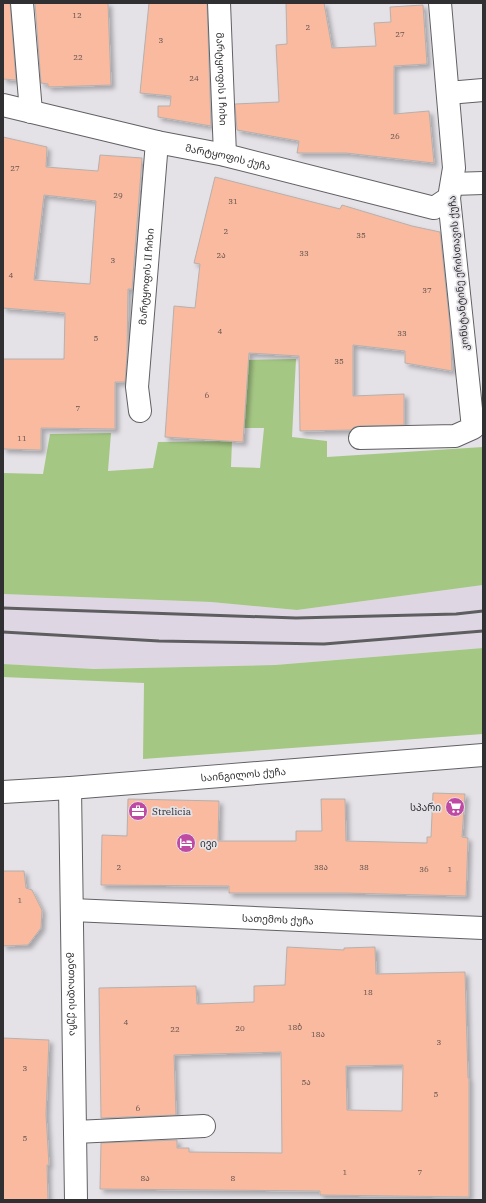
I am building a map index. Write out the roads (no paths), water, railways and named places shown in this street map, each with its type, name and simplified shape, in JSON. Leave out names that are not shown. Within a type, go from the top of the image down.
[{"type":"street","points":[[22,3],[31,112]]},
{"type":"street","name":"მარტყოფის I ჩიხი","points":[[219,3],[225,155]]},
{"type":"street","name":"კონსტანტინე ერისთავის ქუჩა","points":[[360,438],[455,436],[473,428],[450,191],[454,168],[440,3]]},
{"type":"street","points":[[448,93],[483,90]]},
{"type":"street","name":"მარტყოფის ქუჩა","points":[[3,105],[157,142],[225,155],[434,208],[450,191]]},
{"type":"street","name":"მარტყოფის II ჩიხი","points":[[140,411],[137,387],[157,142]]},
{"type":"street","points":[[450,191],[483,183]]},
{"type":"street","name":"საინგილოს ქუჩა","points":[[3,792],[483,755]]},
{"type":"street","name":"განთიადის ქუჩა","points":[[70,788],[76,1200]]},
{"type":"street","name":"სათემოს ქუჩა","points":[[72,910],[483,928]]},
{"type":"street","points":[[75,1132],[204,1126]]},
{"type":"railway","points":[[3,608],[296,618],[456,614],[483,611]]},
{"type":"railway","points":[[3,632],[159,641],[324,644],[483,631]]},
{"type":"place","name":"სპარი","points":[[455,807]]},
{"type":"place","name":"Strelicia","points":[[138,811]]},
{"type":"place","name":"ივი","points":[[186,843]]}]
